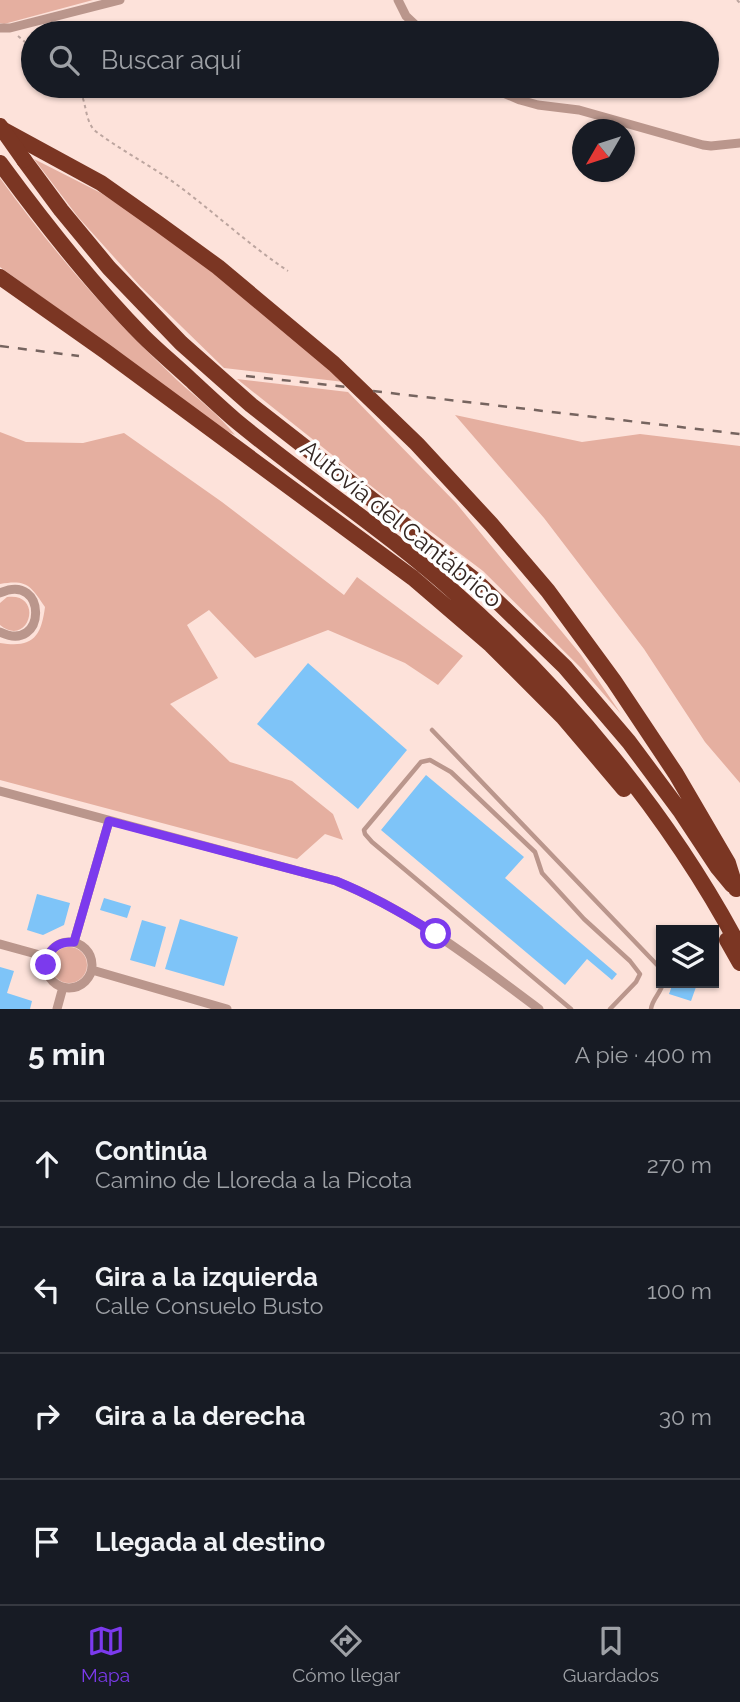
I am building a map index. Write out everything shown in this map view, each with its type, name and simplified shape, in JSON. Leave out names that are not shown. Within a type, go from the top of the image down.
[{"type":"highway","name":"Autovía del Cantábrico","points":[[0,127],[61,210],[109,268],[181,343],[251,405],[475,580],[565,667],[629,742],[738,893]]},
{"type":"highway","points":[[0,127],[101,183],[218,267],[334,364],[417,444],[548,591],[614,681],[676,774],[728,863],[738,893]]},
{"type":"highway","name":"Autovía del Cantábrico","points":[[0,163],[91,281],[143,336],[234,420],[454,591],[534,667],[603,746],[667,829],[740,948]]},
{"type":"highway","points":[[5,282],[105,351],[413,578],[491,645],[563,717],[629,795],[681,867],[740,963]]},
{"type":"street","points":[[34,21],[120,0]]},
{"type":"street","points":[[398,0],[411,21]]},
{"type":"street","points":[[515,98],[538,105],[579,110],[703,145],[740,142]]},
{"type":"street","points":[[0,593],[15,589],[23,591],[37,610],[34,625],[23,634],[8,636],[0,632]]},
{"type":"street","points":[[0,791],[336,881],[361,891],[436,934],[539,1009]]},
{"type":"street","points":[[74,942],[109,821]]},
{"type":"street","points":[[74,942],[87,949],[91,956],[92,970],[84,983],[71,988],[63,987],[51,979],[46,965],[47,957],[55,946],[74,942]]},
{"type":"street","points":[[0,944],[47,957]]},
{"type":"street","points":[[92,970],[227,1009]]},
{"type":"street","points":[[57,1009],[63,987]]},
{"type":"lane","points":[[432,730],[656,964]]},
{"type":"lane","points":[[570,1009],[365,834],[364,830],[421,762],[430,760],[451,772],[526,843],[535,852],[542,873],[640,974],[636,982],[610,1009]]},
{"type":"lane","points":[[651,1009],[662,988]]},
{"type":"path","points":[[737,0],[740,3]]},
{"type":"path","points":[[5,28],[21,40]]},
{"type":"path","points":[[83,98],[87,119],[94,130],[173,182],[288,271]]},
{"type":"shaded area","points":[[0,0],[93,0],[4,24],[0,23]]},
{"type":"shaded area","points":[[34,159],[101,193],[171,239],[344,382],[224,368],[140,286],[78,217]]},
{"type":"shaded area","points":[[0,178],[61,257],[110,313],[235,435],[213,425],[0,267]]},
{"type":"shaded area","points":[[237,379],[348,392],[456,503],[581,655],[621,714],[581,668],[483,571]]},
{"type":"shaded area","points":[[455,415],[582,442],[640,434],[740,446],[740,783],[705,742],[644,649],[544,518]]},
{"type":"shaded area","points":[[0,432],[26,442],[83,443],[124,433],[222,502],[344,595],[357,577],[463,656],[438,685],[405,663],[328,630],[255,658],[209,610],[187,625],[218,678],[170,704],[230,762],[292,781],[333,814],[343,840],[325,834],[297,859],[0,780],[0,643],[20,644],[33,638],[41,626],[45,607],[27,586],[16,583],[0,584]]},
{"type":"shaded area","points":[[7,597],[19,598],[26,603],[29,610],[29,618],[19,630],[10,630],[0,625],[0,603]]},
{"type":"shaded area","points":[[69,947],[82,952],[87,965],[82,978],[69,983],[56,978],[51,965],[56,952]]},
{"type":"building","points":[[308,663],[407,750],[358,809],[257,724]]},
{"type":"building","points":[[426,775],[524,857],[505,878],[617,974],[612,980],[587,959],[565,985],[381,830]]},
{"type":"building","points":[[37,894],[70,903],[64,925],[43,935],[27,930]]},
{"type":"building","points":[[104,898],[131,906],[127,918],[100,910]]},
{"type":"building","points":[[180,919],[238,937],[224,986],[165,969]]},
{"type":"building","points":[[142,920],[166,927],[155,967],[130,960]]},
{"type":"building","points":[[0,967],[14,971],[7,993],[32,1001],[30,1009],[0,1009]]},
{"type":"building","points":[[671,988],[696,988],[691,1001],[669,994]]},
{"type":"railway","points":[[0,346],[79,356]]},
{"type":"railway","points":[[246,376],[347,387]]},
{"type":"railway","points":[[373,391],[740,434]]},
{"type":"route","points":[[46,965],[47,957],[55,946],[68,941],[74,942],[109,821],[336,881],[361,891],[436,934]]}]
